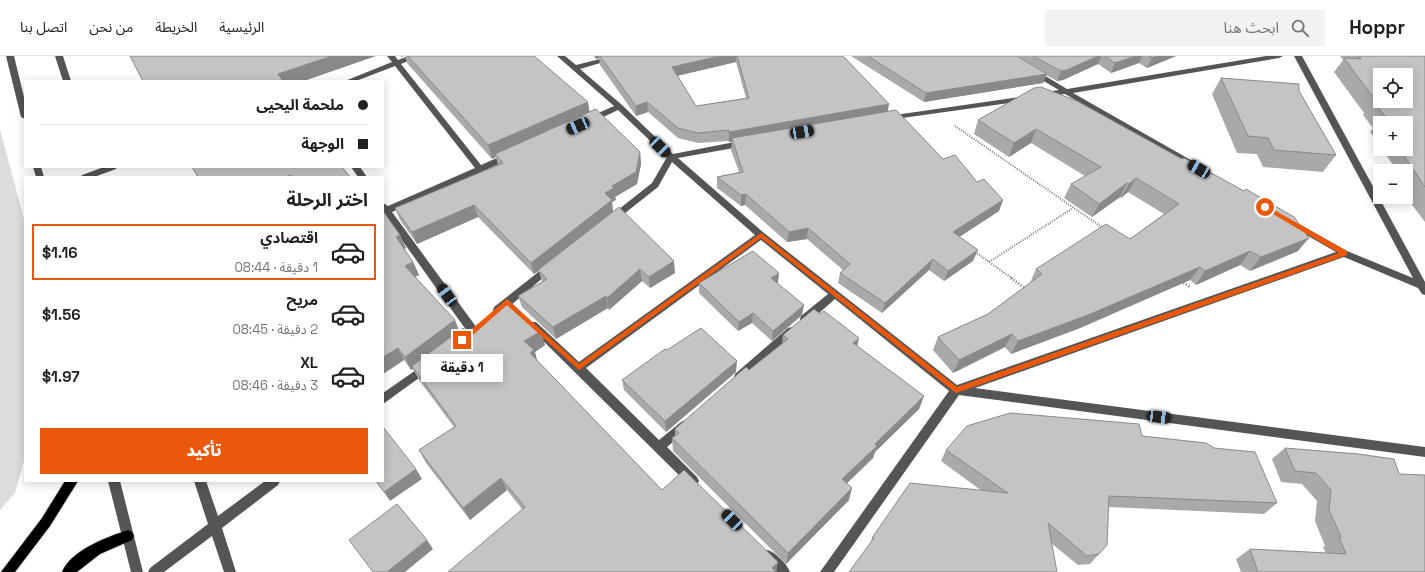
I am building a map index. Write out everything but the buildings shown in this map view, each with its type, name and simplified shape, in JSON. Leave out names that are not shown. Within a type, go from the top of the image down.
[{"type":"main road","points":[[7,572],[46,522],[71,482]]},
{"type":"main road","points":[[68,572],[77,562],[91,551],[110,541],[128,536]]},
{"type":"street","points":[[10,56],[24,113]]},
{"type":"street","points":[[59,56],[67,80]]},
{"type":"street","points":[[391,56],[480,169]]},
{"type":"street","points":[[352,80],[416,56]]},
{"type":"street","points":[[561,56],[619,107],[671,157],[761,235],[834,295],[956,390],[1425,452]]},
{"type":"street","points":[[575,68],[620,56]]},
{"type":"street","points":[[882,118],[1067,92],[1280,56]]},
{"type":"street","points":[[1298,56],[1423,288]]},
{"type":"street","points":[[1026,68],[1202,171]]},
{"type":"street","points":[[584,123],[619,107]]},
{"type":"street","points":[[606,224],[655,185],[671,157],[754,141]]},
{"type":"street","points":[[473,331],[384,209],[515,154]]},
{"type":"street","points":[[88,176],[110,168]]},
{"type":"street","points":[[1284,218],[1344,253],[1423,288]]},
{"type":"street","points":[[579,368],[761,235]]},
{"type":"street","points":[[826,572],[956,390],[1344,253]]},
{"type":"street","points":[[490,316],[557,263]]},
{"type":"street","points":[[732,384],[834,295]]},
{"type":"street","points":[[507,302],[579,368],[702,490]]},
{"type":"street","points":[[384,398],[431,363]]},
{"type":"street","points":[[659,447],[695,416]]},
{"type":"street","points":[[114,482],[137,572]]},
{"type":"street","points":[[200,482],[230,572]]},
{"type":"street","points":[[154,572],[273,482]]},
{"type":"street","points":[[762,550],[784,572]]},
{"type":"path","points":[[934,111],[1106,230]]},
{"type":"path","points":[[989,262],[1073,208]]},
{"type":"path","points":[[971,248],[1027,290]]},
{"type":"path","points":[[1178,279],[1210,301]]},
{"type":"shaded area","points":[[0,129],[24,219],[24,461],[15,493],[0,510]]},
{"type":"route","points":[[462,340],[507,302],[579,368],[761,235],[834,295],[956,390],[1096,342],[1344,253],[1265,207]]}]
